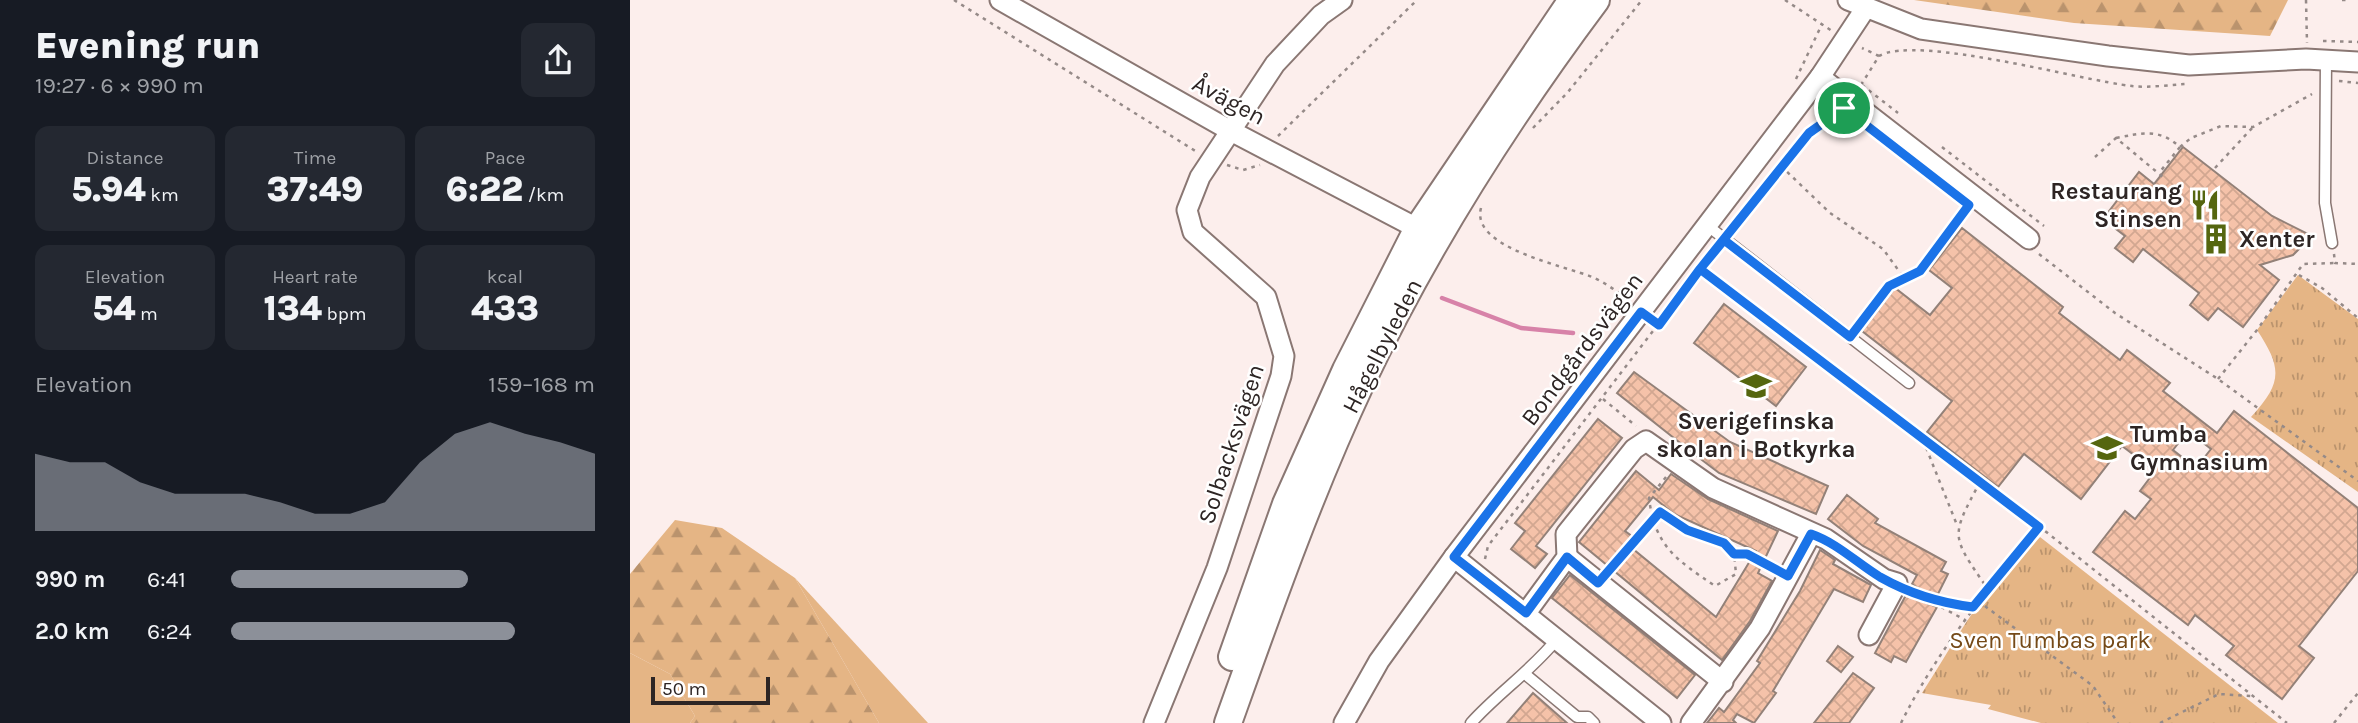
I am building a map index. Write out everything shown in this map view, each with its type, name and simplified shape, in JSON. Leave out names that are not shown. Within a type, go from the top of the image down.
[{"type":"main road","name":"Hågelbyleden","points":[[1211,723],[1286,503],[1346,370],[1572,0]]},
{"type":"main road","name":"Hågelbyleden","points":[[1228,723],[1306,508],[1427,234],[1597,0]]},
{"type":"street","name":"Åvägen","points":[[1000,0],[1231,131],[1270,149],[1427,234]]},
{"type":"street","name":"Solbacksvägen","points":[[1154,723],[1217,568],[1281,376],[1284,356],[1266,297],[1193,232],[1187,210],[1193,188],[1275,64],[1321,15],[1342,0]]},
{"type":"street","points":[[1856,5],[1921,29],[2189,65],[2306,50],[2326,59],[2358,62]]},
{"type":"street","name":"Bondgårdsvägen","points":[[1344,723],[1379,661],[1454,557],[1820,77],[1846,40],[1856,5]]},
{"type":"street","points":[[1820,77],[2029,239]]},
{"type":"street","points":[[1526,613],[1567,557],[1566,534],[1634,449],[1646,441],[1713,488],[1826,540],[1884,579],[1897,583],[1868,635]]},
{"type":"street","points":[[1691,723],[1760,628],[1811,534]]},
{"type":"street","points":[[1454,557],[1661,723]]},
{"type":"street","points":[[1567,557],[1723,682]]},
{"type":"lane","points":[[2326,59],[2325,203],[2332,243]]},
{"type":"lane","points":[[1708,226],[1909,383]]},
{"type":"lane","points":[[1471,723],[1498,693],[1525,674],[1557,639]]},
{"type":"lane","points":[[1525,674],[1577,717],[1588,717],[1594,723]]},
{"type":"path","points":[[954,0],[1212,161],[1221,159],[1234,169],[1252,169],[1262,164],[1282,131],[1418,0]]},
{"type":"path","points":[[1530,131],[1567,92],[1642,0]]},
{"type":"path","points":[[1475,572],[1487,557],[1488,546],[1700,269],[1809,133],[1849,101],[1879,56],[1846,40],[1785,0]]},
{"type":"path","points":[[2306,0],[2306,50],[2358,42]]},
{"type":"path","points":[[1796,87],[1796,77],[1822,24]]},
{"type":"path","points":[[1862,85],[1902,116]]},
{"type":"path","points":[[2215,168],[2253,127],[2312,94]]},
{"type":"path","points":[[2159,173],[2191,138],[2221,126],[2253,127]]},
{"type":"path","points":[[2095,157],[2116,138],[2158,134],[2167,136],[2180,147]]},
{"type":"path","points":[[2116,138],[2164,177]]},
{"type":"path","points":[[1933,140],[2044,226]]},
{"type":"path","points":[[1781,166],[1830,213],[1883,249],[1905,279]]},
{"type":"path","points":[[1482,205],[1479,215],[1487,234],[1505,246],[1594,278],[1616,290],[1659,325]]},
{"type":"path","points":[[1850,337],[1889,286],[1920,271],[1969,205]]},
{"type":"path","points":[[2029,239],[2042,257],[2115,313],[2217,379],[2358,481]]},
{"type":"path","points":[[2332,243],[2334,263]]},
{"type":"path","points":[[2217,379],[2298,275],[2303,264],[2358,264]]},
{"type":"path","points":[[1700,269],[2039,527],[2286,722]]},
{"type":"path","points":[[2298,275],[2322,288],[2358,318]]},
{"type":"path","points":[[1602,398],[1647,434],[1646,441]]},
{"type":"path","points":[[1922,437],[1957,525],[1961,549],[1987,589]]},
{"type":"path","points":[[1598,583],[1652,521],[1660,512],[1687,530],[1724,543],[1734,554],[1736,575],[1716,586],[1677,561],[1662,542],[1652,521],[1649,498],[1677,463]]},
{"type":"path","points":[[1957,525],[1980,482]]},
{"type":"path","points":[[1901,723],[1915,694],[1973,607],[2039,527]]},
{"type":"path","points":[[1734,554],[1747,554],[1788,576]]},
{"type":"path","points":[[1908,589],[1965,620]]},
{"type":"path","points":[[1931,601],[1973,607]]},
{"type":"path","points":[[1978,601],[2093,686],[2118,723]]},
{"type":"path","points":[[2334,723],[2358,693]]},
{"type":"path","points":[[2160,723],[2218,694],[2253,696]]},
{"type":"green space","points":[[1914,0],[2288,0],[2270,36],[2074,23]]},
{"type":"green space","points":[[2298,275],[2358,319],[2358,492],[2251,417],[2269,394],[2275,375],[2271,355],[2257,330]]},
{"type":"green space","points":[[675,520],[722,528],[795,578],[879,723],[690,723],[695,716],[670,674],[630,653],[630,574]]},
{"type":"green space","name":"Sven Tumbas park","points":[[2040,537],[2278,723],[2041,723],[1988,709],[1991,705],[1922,693],[1989,589]]},
{"type":"green space","points":[[795,578],[928,723],[879,723]]},
{"type":"green space","points":[[630,653],[670,674],[695,716],[690,723],[630,723]]},
{"type":"building","name":"Xenter","points":[[2183,147],[2272,216],[2312,236],[2293,255],[2260,265],[2279,280],[2243,327],[2218,308],[2208,320],[2190,305],[2199,293],[2143,249],[2133,262],[2115,248],[2125,236],[2103,219],[2139,172],[2154,184]]},
{"type":"building","points":[[1962,228],[2063,307],[2059,313],[2120,360],[2127,350],[2170,383],[2163,391],[2217,433],[2234,411],[2358,508],[2358,571],[2299,646],[2314,658],[2282,699],[2226,655],[2234,646],[2195,615],[2188,625],[2093,552],[2125,511],[2135,519],[2151,499],[2140,491],[2155,471],[2122,446],[2081,499],[2024,454],[1998,487],[1927,432],[1952,401],[1862,331],[1895,288],[1930,315],[1952,288],[1929,270]],"holes":[[[2188,431],[2211,449],[2196,468],[2173,450]]]},
{"type":"building","points":[[1724,304],[1806,367],[1776,406],[1694,343]]},
{"type":"building","points":[[1634,372],[1730,442],[1828,486],[1816,514],[1719,473],[1698,457],[1617,393]]},
{"type":"building","points":[[1598,419],[1622,438],[1536,546],[1547,554],[1535,568],[1511,549],[1525,531],[1515,523]]},
{"type":"building","points":[[1636,471],[1659,490],[1671,474],[1708,499],[1778,531],[1758,573],[1772,581],[1750,621],[1722,660],[1579,542]],"holes":[[[1653,497],[1674,514],[1756,551],[1716,617],[1627,544],[1633,537],[1625,531]]]},
{"type":"building","points":[[1847,495],[1878,519],[1875,523],[1946,562],[1941,571],[1948,574],[1934,602],[1912,584],[1917,575],[1863,546],[1828,519]]},
{"type":"building","points":[[1820,550],[1835,560],[1833,564],[1871,585],[1863,602],[1834,589],[1773,691],[1776,693],[1754,723],[1737,714],[1733,720],[1736,723],[1707,723],[1719,708],[1724,712],[1760,663],[1757,661],[1800,591]]},
{"type":"building","points":[[1570,575],[1695,675],[1677,698],[1552,598]]},
{"type":"building","points":[[1906,595],[1937,607],[1906,662],[1894,656],[1891,662],[1875,653]]},
{"type":"building","points":[[1838,646],[1853,657],[1841,672],[1827,661]]},
{"type":"building","points":[[1853,673],[1874,688],[1849,723],[1814,723]]},
{"type":"building","points":[[1533,693],[1567,723],[1507,723]]},
{"type":"waterway","points":[[1442,298],[1521,328],[1573,333]]},
{"type":"place","name":"Restaurang Stinsen","points":[[2205,205]]},
{"type":"place","name":"Xenter","points":[[2216,239]]},
{"type":"place","name":"Sverigefinska skolan i Botkyrka","points":[[1756,386]]},
{"type":"place","name":"Tumba Gymnasium","points":[[2107,448]]},
{"type":"route","points":[[1844,108],[1809,133],[1700,269],[1659,325],[1641,312],[1454,557],[1526,613],[1567,557],[1598,583],[1660,512],[1687,530],[1724,543],[1734,554],[1747,554],[1788,576],[1811,534],[1826,540],[1884,579],[1931,601],[1973,607],[2039,527],[1700,269],[1724,240],[1850,337],[1889,286],[1920,271],[1969,205],[1844,108]]}]
